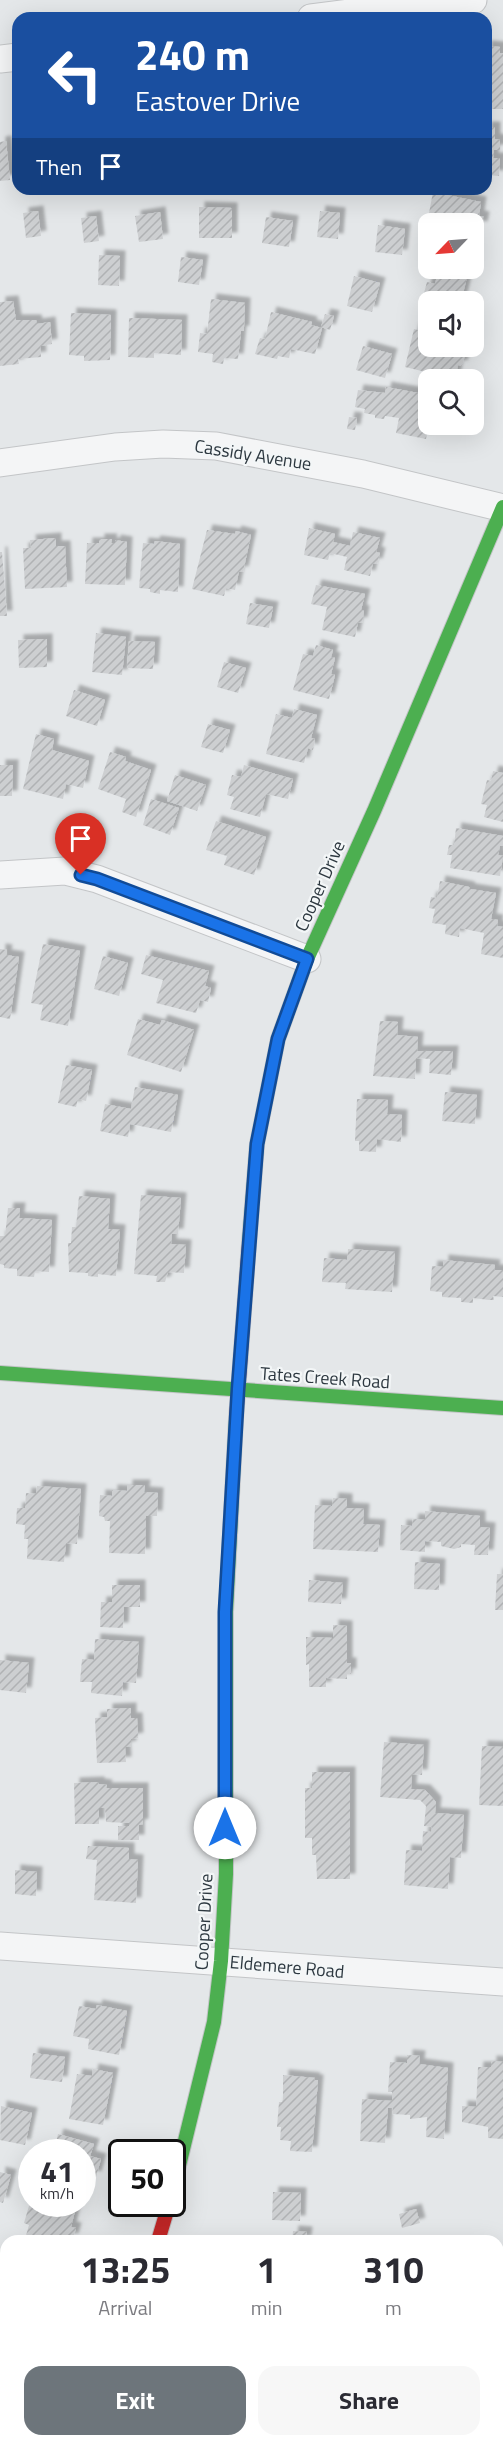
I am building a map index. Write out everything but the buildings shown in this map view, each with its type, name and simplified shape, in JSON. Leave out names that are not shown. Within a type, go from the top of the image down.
[{"type":"main road","name":"Cooper Drive","points":[[186,2139],[214,2022],[221,1961],[226,1874],[224,1665],[238,1389],[257,1144],[278,1039],[307,959],[374,811],[503,508]]},
{"type":"main road","name":"Tates Creek Road","points":[[0,1373],[503,1408]]},
{"type":"main road","points":[[160,2235],[166,2217]]},
{"type":"street","points":[[357,12],[473,0]]},
{"type":"street","name":"Cassidy Avenue","points":[[0,463],[127,446],[163,444],[216,446],[363,474],[503,508]]},
{"type":"street","points":[[0,875],[65,871],[97,879],[307,959]]},
{"type":"street","name":"Eldemere Road","points":[[0,1946],[503,1982]]},
{"type":"traffic: fast","points":[[249,1244],[257,1144],[278,1039],[307,959],[374,811],[503,507]]},
{"type":"traffic: fast","points":[[0,1373],[503,1408]]},
{"type":"traffic: fast","points":[[185,2139],[214,2022],[221,1961],[226,1874],[226,1612],[236,1419]]},
{"type":"traffic: jam","points":[[236,1419],[249,1244]]},
{"type":"traffic: jam","points":[[160,2235],[165,2217]]},
{"type":"route","points":[[81,875],[97,879],[307,959],[278,1039],[257,1144],[238,1389],[225,1612],[225,1828]]}]
